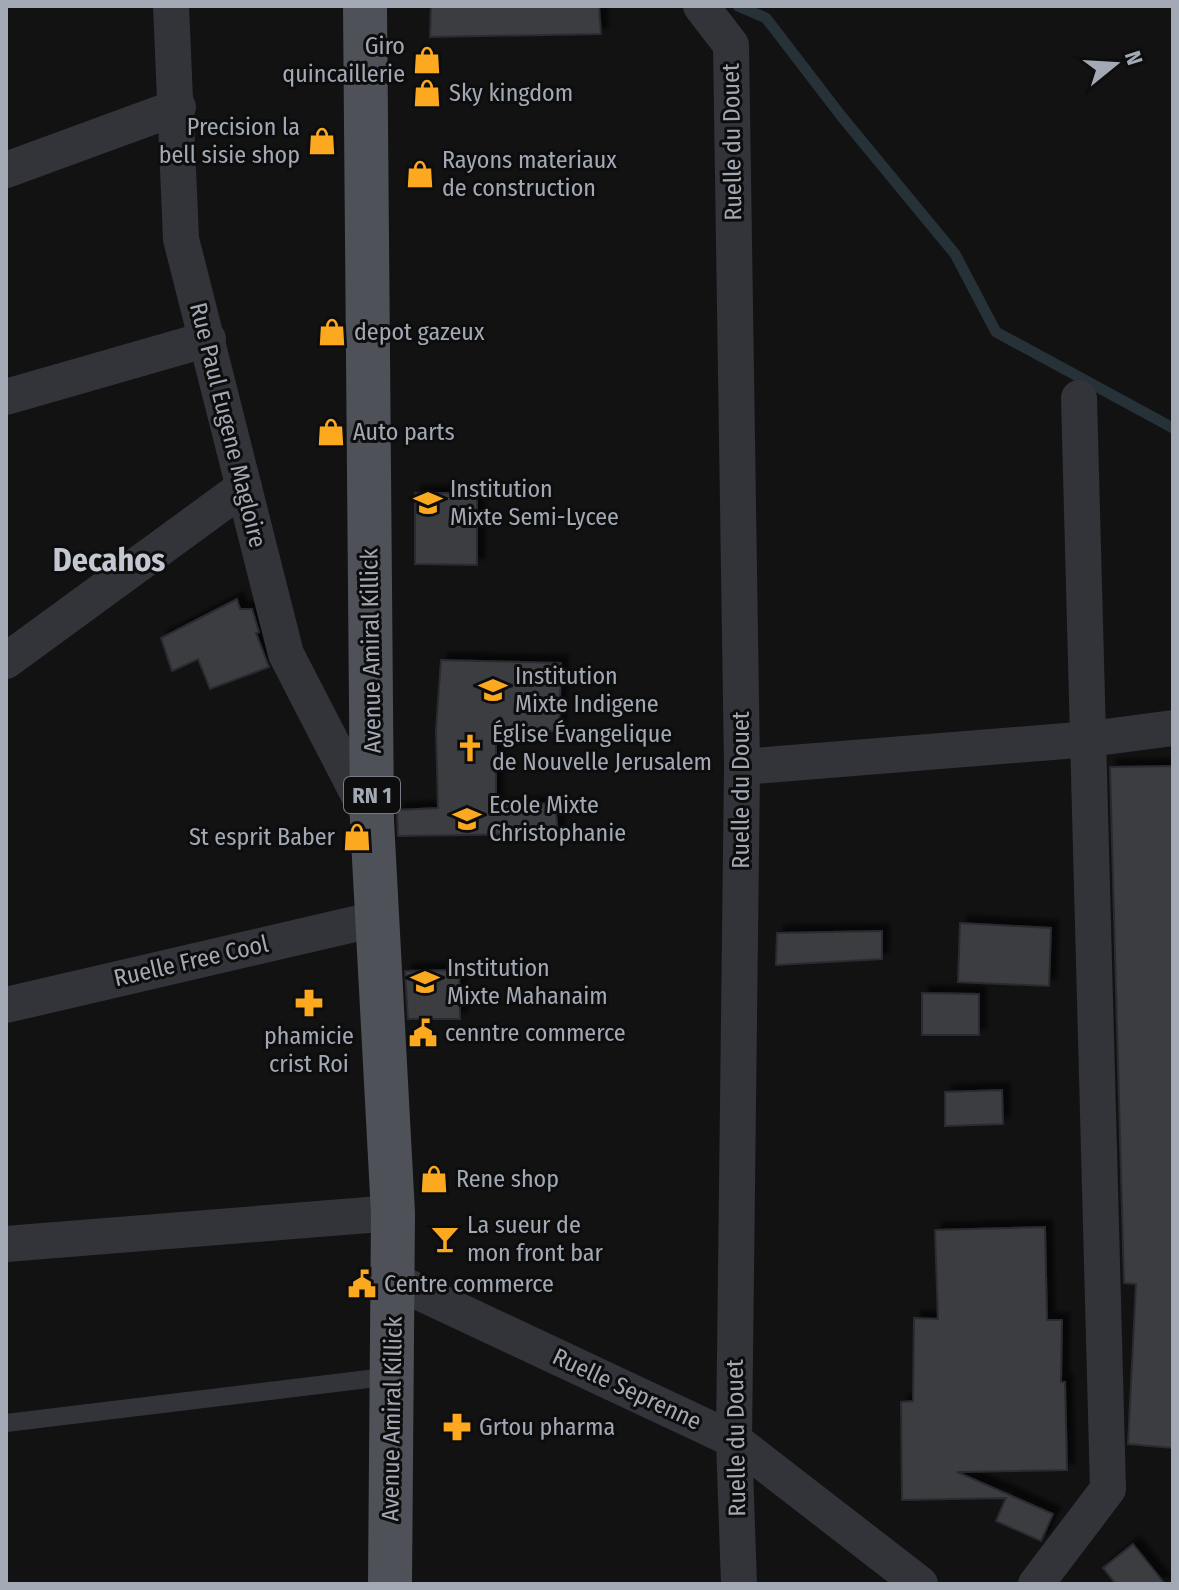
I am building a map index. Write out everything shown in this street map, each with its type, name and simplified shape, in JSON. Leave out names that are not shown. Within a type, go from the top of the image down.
[{"type":"main road","name":"Avenue Amiral Killick","points":[[365,6],[372,821],[393,1213],[390,1584]]},
{"type":"street","name":"Rue Paul Eugene Magloire","points":[[171,6],[178,107],[181,239],[286,654],[372,821]]},
{"type":"street","name":"Ruelle du Douet","points":[[701,6],[731,45],[742,767],[734,1440],[739,1584]]},
{"type":"street","points":[[6,170],[178,107]]},
{"type":"street","points":[[6,397],[208,339]]},
{"type":"street","points":[[1036,1584],[1108,1489],[1079,398]]},
{"type":"street","points":[[6,661],[244,487]]},
{"type":"street","points":[[742,767],[1090,739],[1173,728]]},
{"type":"street","name":"Ruelle Free Cool","points":[[6,1005],[376,919]]},
{"type":"street","points":[[6,1244],[393,1213]]},
{"type":"street","name":"Ruelle Seprenne","points":[[393,1280],[734,1440],[920,1584]]},
{"type":"lane","points":[[6,1423],[393,1376]]},
{"type":"building","points":[[431,6],[599,6],[601,34],[430,37]]},
{"type":"building","points":[[415,493],[477,493],[477,565],[415,564]]},
{"type":"building","points":[[237,599],[240,609],[252,609],[259,632],[256,633],[269,667],[210,689],[198,659],[172,671],[161,638]]},
{"type":"building","points":[[441,660],[561,663],[559,731],[496,731],[496,806],[555,803],[558,834],[398,836],[397,810],[438,808],[436,730]]},
{"type":"building","points":[[1173,766],[1173,1448],[1128,1444],[1136,1284],[1124,1283],[1110,767]]},
{"type":"building","points":[[960,923],[1051,928],[1049,986],[958,982]]},
{"type":"building","points":[[882,931],[882,959],[776,965],[777,933]]},
{"type":"building","points":[[459,970],[460,1019],[408,1019],[405,971]]},
{"type":"building","points":[[922,993],[979,994],[979,1035],[922,1035]]},
{"type":"building","points":[[1002,1090],[1003,1124],[945,1126],[945,1092]]},
{"type":"building","points":[[1045,1227],[1047,1320],[1062,1320],[1061,1382],[1065,1382],[1067,1470],[957,1472],[1053,1514],[1041,1541],[996,1521],[1006,1498],[902,1500],[901,1402],[913,1401],[914,1318],[938,1319],[935,1230]]},
{"type":"building","points":[[1133,1544],[1165,1584],[1116,1584],[1103,1568]]},
{"type":"waterway","points":[[738,6],[766,18],[842,117],[955,254],[996,332],[1173,428]]},
{"type":"place","name":"Giro quincaillerie","points":[[427,60]]},
{"type":"place","name":"Sky kingdom","points":[[427,93]]},
{"type":"place","name":"Precision la bell sisie shop","points":[[322,141]]},
{"type":"place","name":"Rayons materiaux de construction","points":[[420,174]]},
{"type":"place","name":"depot gazeux","points":[[332,332]]},
{"type":"place","name":"Auto parts","points":[[331,432]]},
{"type":"place","name":"Institution Mixte Semi-Lycee","points":[[428,503]]},
{"type":"place","name":"Institution Mixte Indigene","points":[[493,690]]},
{"type":"place","name":"Église Évangelique de Nouvelle Jerusalem","points":[[470,748]]},
{"type":"place","name":"Ecole Mixte Christophanie","points":[[467,819]]},
{"type":"place","name":"St esprit Baber","points":[[357,837]]},
{"type":"place","name":"Institution Mixte Mahanaim","points":[[425,982]]},
{"type":"place","name":"phamicie crist Roi","points":[[309,1003]]},
{"type":"place","name":"cenntre commerce","points":[[423,1033]]},
{"type":"place","name":"Rene shop","points":[[434,1179]]},
{"type":"place","name":"La sueur de mon front bar","points":[[445,1239]]},
{"type":"place","name":"Centre commerce","points":[[362,1284]]},
{"type":"place","name":"Grtou pharma","points":[[457,1427]]},
{"type":"district","name":"Decahos","points":[[109,560]]}]
